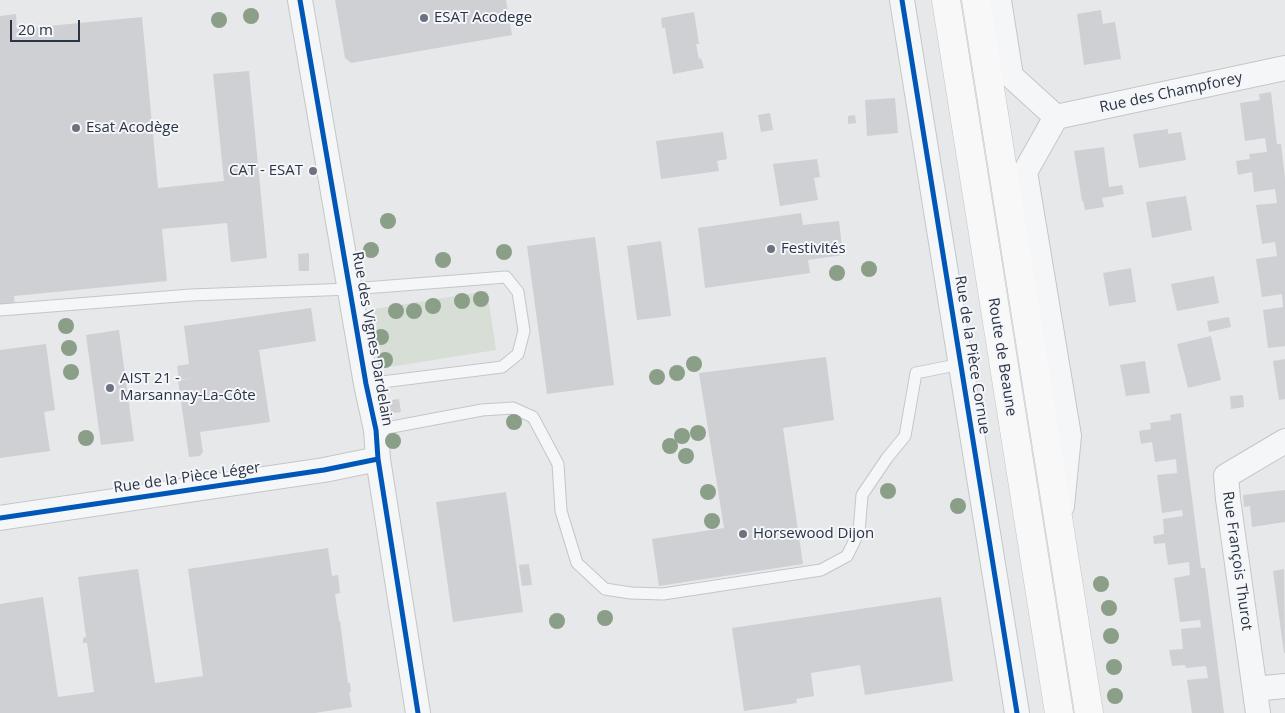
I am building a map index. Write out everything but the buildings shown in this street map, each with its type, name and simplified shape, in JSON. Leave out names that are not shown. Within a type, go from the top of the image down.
[{"type":"main road","name":"Route de Beaune","points":[[946,0],[1059,713]]},
{"type":"main road","name":"Route de Beaune","points":[[976,0],[1089,713]]},
{"type":"street","name":"Rue des Vignes Dardelain","points":[[300,0],[366,384],[376,430],[378,460],[418,713]]},
{"type":"street","name":"Rue de la Pièce Cornue","points":[[902,0],[1017,713]]},
{"type":"street","points":[[999,0],[1011,76],[1056,117]]},
{"type":"street","name":"Rue des Champforey","points":[[1056,117],[1285,68]]},
{"type":"street","name":"Route de Beaune","points":[[1056,117],[1026,172],[1069,436],[1060,527]]},
{"type":"street","name":"Rue François Thurot","points":[[1258,713],[1226,476],[1285,441]]},
{"type":"street","name":"Rue de la Pièce Léger","points":[[0,518],[324,470],[378,460]]},
{"type":"street","points":[[1255,689],[1285,686]]},
{"type":"lane","points":[[0,310],[191,295],[351,289],[506,277],[518,292],[524,331],[518,354],[502,367],[366,384]]},
{"type":"lane","points":[[376,430],[482,410],[513,408],[533,417],[558,464],[561,510],[577,563],[605,589],[631,593],[663,594],[821,570],[847,556],[859,532],[862,495],[887,458],[905,436],[916,373],[961,364]]},
{"type":"shaded area","points":[[487,291],[496,350],[383,368],[374,309]]},
{"type":"cycle path","points":[[300,0],[366,384],[376,430],[378,459],[418,713]]},
{"type":"cycle path","points":[[902,0],[1017,713]]},
{"type":"cycle path","points":[[0,518],[324,470],[378,459]]},
{"type":"place","name":"ESAT Acodege","points":[[424,18]]},
{"type":"place","name":"Esat Acodège","points":[[76,128]]},
{"type":"place","name":"CAT - ESAT","points":[[313,171]]},
{"type":"place","name":"Festivités","points":[[771,249]]},
{"type":"place","name":"AIST 21 - Marsannay-La-Côte","points":[[110,388]]},
{"type":"place","name":"Horsewood Dijon","points":[[743,534]]}]
